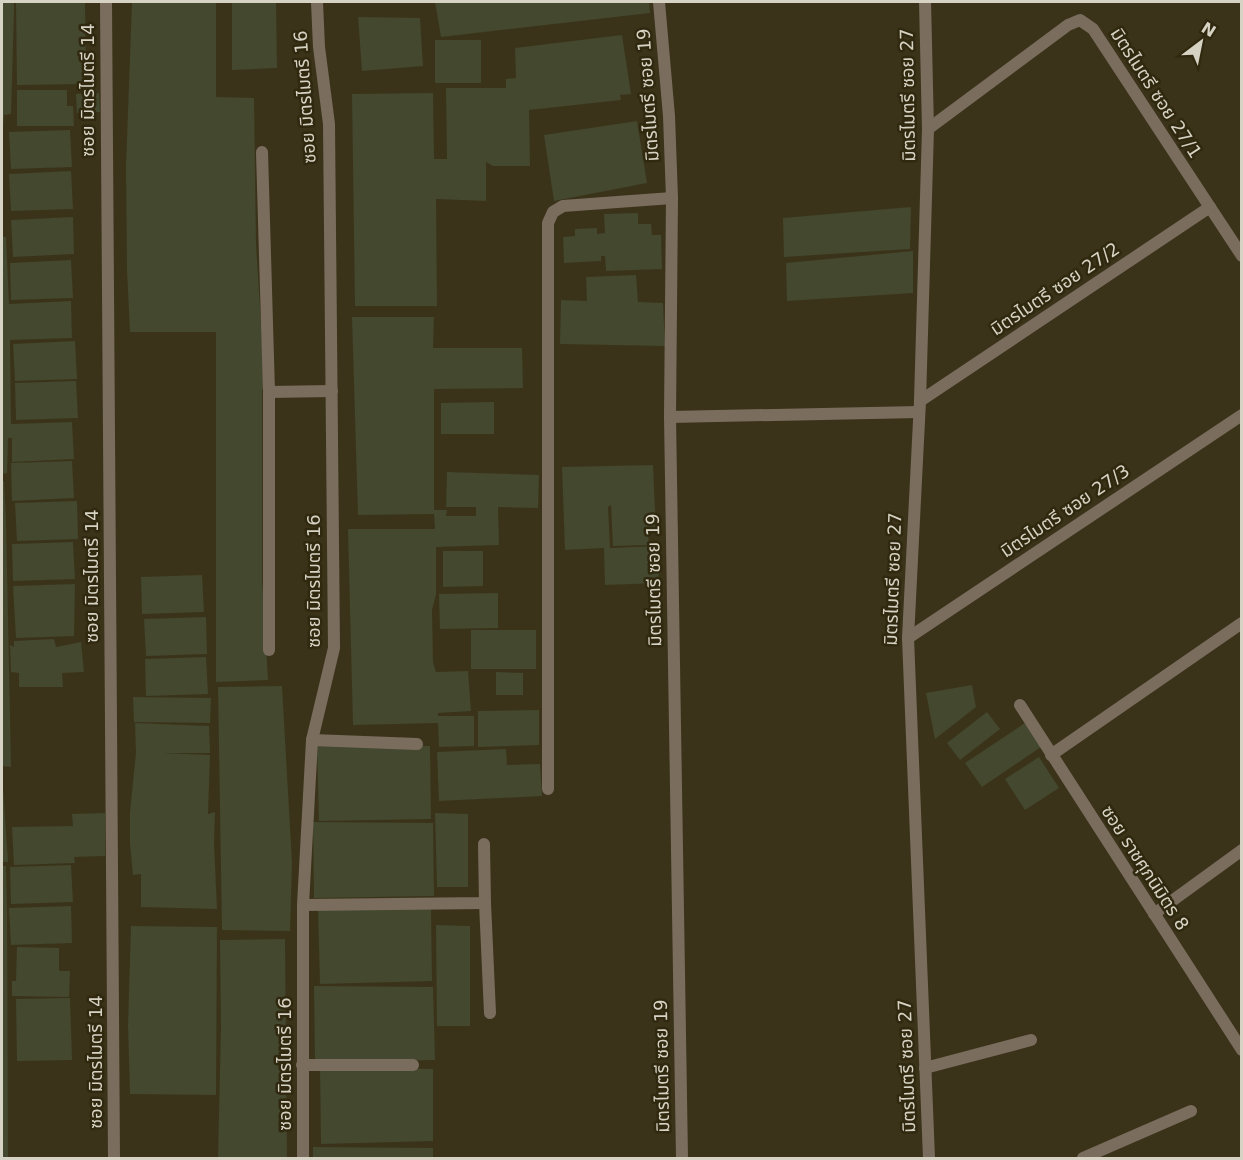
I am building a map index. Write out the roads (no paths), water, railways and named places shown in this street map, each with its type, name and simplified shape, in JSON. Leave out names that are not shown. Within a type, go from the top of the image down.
[{"type":"street","name":"ซอย มิตรไมตรี 14","points":[[106,2],[114,1154]]},
{"type":"street","name":"ซอย มิตรไมตรี 16","points":[[303,1158],[303,905],[312,740],[334,648],[329,124],[319,47],[317,2]]},
{"type":"street","name":"มิตรไมตรี ซอย 19","points":[[659,2],[669,116],[672,198],[670,417],[682,1158]]},
{"type":"street","name":"มิตรไมตรี ซอย 27","points":[[925,2],[928,129],[920,407],[908,638],[929,1158]]},
{"type":"street","name":"มิตรไมตรี ซอย 27/1","points":[[928,129],[1068,25],[1080,20],[1093,29],[1242,256]]},
{"type":"street","points":[[262,152],[269,392],[269,650]]},
{"type":"street","points":[[548,789],[548,223],[553,212],[563,206],[672,198]]},
{"type":"street","name":"มิตรไมตรี ซอย 27/2","points":[[920,407],[1210,207]]},
{"type":"street","points":[[269,392],[332,391]]},
{"type":"street","points":[[670,417],[920,407]]},
{"type":"street","name":"มิตรไมตรี ซอย 27/3","points":[[908,638],[1242,415]]},
{"type":"street","points":[[1051,755],[1242,622]]},
{"type":"street","name":"ซอย ราชศุภนิมิตร 8","points":[[1020,705],[1242,1050]]},
{"type":"street","points":[[312,740],[417,744]]},
{"type":"street","points":[[484,844],[490,1013]]},
{"type":"street","points":[[1154,914],[1242,850]]},
{"type":"street","points":[[303,905],[485,903]]},
{"type":"street","points":[[925,1068],[1031,1040]]},
{"type":"street","points":[[302,1065],[413,1065]]},
{"type":"street","points":[[1083,1158],[1191,1111]]}]
